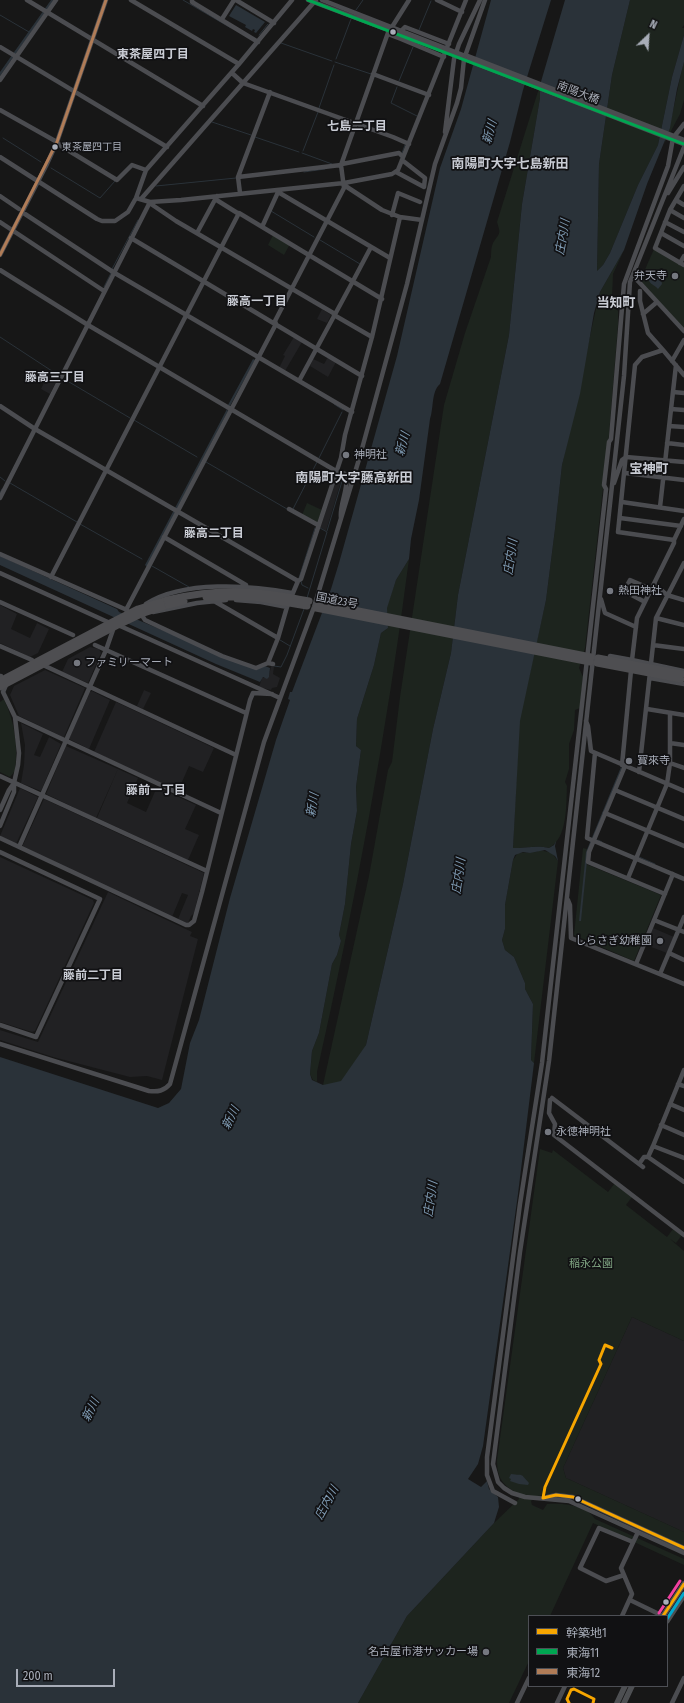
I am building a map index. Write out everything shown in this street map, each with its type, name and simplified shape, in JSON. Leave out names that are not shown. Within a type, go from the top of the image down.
[{"type":"highway","name":"国道23号","points":[[4,682],[42,665],[113,624],[137,612],[167,602],[232,596],[313,604],[683,677]]},
{"type":"highway","name":"国道23号","points":[[0,687],[4,682],[102,627],[113,624]]},
{"type":"highway","points":[[0,676],[102,627]]},
{"type":"main road","points":[[664,1615],[684,1584]]},
{"type":"main road","points":[[668,1619],[684,1595]]},
{"type":"main road","points":[[617,1703],[625,1687]]},
{"type":"main road","points":[[624,1703],[632,1687]]},
{"type":"street","points":[[27,0],[203,106]]},
{"type":"street","points":[[0,80],[14,55],[46,11],[56,0]]},
{"type":"street","points":[[0,255],[57,142],[106,0]]},
{"type":"street","points":[[132,0],[239,64]]},
{"type":"street","points":[[192,0],[192,2],[258,42]]},
{"type":"street","points":[[222,19],[235,0],[274,23]]},
{"type":"street","points":[[138,198],[146,170],[232,73],[292,0]]},
{"type":"street","points":[[308,0],[315,1],[391,29],[401,30],[446,50]]},
{"type":"street","points":[[322,0],[391,29],[401,30],[446,50]]},
{"type":"street","points":[[137,612],[164,537],[176,510],[276,324],[275,321],[308,254],[344,188],[341,165],[391,29],[409,0]]},
{"type":"street","points":[[437,0],[462,12]]},
{"type":"street","points":[[138,198],[150,202],[216,197],[240,193],[279,191],[344,183],[396,172],[403,159],[466,0]]},
{"type":"street","points":[[444,140],[454,59],[459,44],[480,0]]},
{"type":"street","points":[[0,1044],[149,1091],[157,1092],[165,1090],[170,1084],[264,742],[341,520],[378,393],[435,164],[461,88],[465,57],[485,0]]},
{"type":"street","points":[[0,157],[90,215],[102,221],[115,220],[124,216],[138,198],[243,83],[315,1]]},
{"type":"street","points":[[391,29],[401,39],[446,50]]},
{"type":"street","points":[[401,30],[401,39]]},
{"type":"street","points":[[0,47],[167,147]]},
{"type":"street","name":"南陽大橋","points":[[446,50],[684,144]]},
{"type":"street","points":[[232,73],[243,83],[393,136],[409,144]]},
{"type":"street","points":[[373,75],[429,95]]},
{"type":"street","points":[[240,193],[238,177],[270,92]]},
{"type":"street","points":[[0,110],[57,142],[61,146],[118,180],[132,165],[146,170]]},
{"type":"street","points":[[516,1503],[493,1491],[487,1474],[487,1457],[520,1204],[542,1063],[606,490],[604,485],[609,442],[611,439],[616,388],[623,289],[626,277],[668,166],[673,138],[684,124]]},
{"type":"street","points":[[684,144],[629,288],[624,376],[549,1061],[520,1252],[493,1464],[498,1482],[508,1491],[525,1497],[569,1501],[684,1553]]},
{"type":"street","points":[[238,177],[341,165],[399,153],[403,159],[425,178],[424,187],[396,172]]},
{"type":"street","points":[[662,202],[684,167]]},
{"type":"street","points":[[344,183],[347,187],[392,215],[422,220]]},
{"type":"street","points":[[683,188],[670,210],[655,248],[682,264],[684,256]]},
{"type":"street","points":[[279,191],[326,221],[390,258]]},
{"type":"street","points":[[262,227],[279,191]]},
{"type":"street","points":[[392,215],[398,193],[420,202]]},
{"type":"street","points":[[0,196],[19,209]]},
{"type":"street","points":[[216,197],[239,214],[382,298]]},
{"type":"street","points":[[197,234],[216,197]]},
{"type":"street","points":[[676,200],[684,205]]},
{"type":"street","points":[[150,202],[150,204],[197,234],[372,337]]},
{"type":"street","points":[[0,498],[88,325],[113,272],[150,202]]},
{"type":"street","points":[[670,210],[684,218]]},
{"type":"street","points":[[26,214],[113,272],[352,412]]},
{"type":"street","points":[[51,577],[239,214]]},
{"type":"street","points":[[137,612],[145,620],[222,656],[256,668],[270,664],[287,607],[292,593],[300,580],[341,458],[345,435],[382,298],[400,217]]},
{"type":"street","points":[[0,222],[104,291]]},
{"type":"street","points":[[665,222],[684,232]]},
{"type":"street","points":[[661,233],[684,246]]},
{"type":"street","points":[[131,238],[362,376]]},
{"type":"street","points":[[299,381],[371,248]]},
{"type":"street","points":[[0,270],[159,367],[336,471],[345,474],[347,480],[340,512],[341,520]]},
{"type":"street","points":[[633,277],[684,331]]},
{"type":"street","points":[[640,291],[643,314],[648,333],[684,375]]},
{"type":"street","points":[[643,314],[657,302]]},
{"type":"street","points":[[672,361],[684,340]]},
{"type":"street","points":[[663,350],[642,357],[635,365],[618,532],[674,540]]},
{"type":"street","points":[[660,507],[676,365]]},
{"type":"street","points":[[673,392],[684,393]]},
{"type":"street","points":[[0,406],[35,429],[300,580]]},
{"type":"street","points":[[671,409],[684,410]]},
{"type":"street","points":[[669,426],[684,427]]},
{"type":"street","points":[[667,443],[684,444]]},
{"type":"street","points":[[612,488],[622,460],[626,457],[684,462]]},
{"type":"street","points":[[625,473],[684,480]]},
{"type":"street","points":[[622,502],[684,511]]},
{"type":"street","points":[[289,509],[318,525]]},
{"type":"street","points":[[620,518],[683,522],[637,618],[623,765],[615,790],[592,840],[588,862],[665,894]]},
{"type":"street","points":[[164,537],[246,585],[246,587]]},
{"type":"street","points":[[0,554],[51,577],[137,612],[159,612],[214,601],[249,601],[287,607]]},
{"type":"street","points":[[639,772],[656,618],[684,564]]},
{"type":"street","points":[[0,573],[280,698]]},
{"type":"street","points":[[645,602],[624,591],[630,580],[651,589]]},
{"type":"street","points":[[654,584],[667,595],[684,600]]},
{"type":"street","points":[[137,612],[151,601],[183,591],[216,587],[246,587],[292,593]]},
{"type":"street","points":[[600,597],[605,613],[636,627]]},
{"type":"street","points":[[214,601],[278,638]]},
{"type":"street","points":[[0,602],[73,635]]},
{"type":"street","points":[[656,618],[684,625]]},
{"type":"street","points":[[19,847],[106,650],[113,624]]},
{"type":"street","points":[[96,645],[246,713]]},
{"type":"street","points":[[653,645],[684,649]]},
{"type":"street","points":[[0,646],[32,660]]},
{"type":"street","points":[[610,656],[651,664],[683,677]]},
{"type":"street","points":[[42,665],[236,755]]},
{"type":"street","points":[[650,678],[683,677]]},
{"type":"street","points":[[0,826],[14,792],[19,753],[15,717],[3,692],[4,682]]},
{"type":"street","points":[[0,838],[186,926],[189,925],[194,921],[246,713],[253,693],[272,694]]},
{"type":"street","points":[[646,709],[684,715]]},
{"type":"street","points":[[628,878],[667,784],[670,763],[670,713]]},
{"type":"street","points":[[15,717],[221,813]]},
{"type":"street","points":[[586,721],[591,751],[684,791]]},
{"type":"street","points":[[670,743],[684,745]]},
{"type":"street","points":[[595,753],[586,837],[684,879]]},
{"type":"street","points":[[670,763],[684,768]]},
{"type":"street","points":[[0,776],[207,871]]},
{"type":"street","points":[[0,810],[9,790],[14,783]]},
{"type":"street","points":[[615,790],[684,819]]},
{"type":"street","points":[[605,814],[684,846]]},
{"type":"street","points":[[0,852],[100,899],[36,1037],[0,1025]]},
{"type":"street","points":[[636,964],[673,874]]},
{"type":"street","points":[[567,898],[570,905],[571,938],[684,984]]},
{"type":"street","points":[[660,974],[684,917]]},
{"type":"street","points":[[654,920],[684,932]]},
{"type":"street","points":[[669,953],[684,960]]},
{"type":"street","points":[[684,1070],[653,1146],[648,1157],[644,1157],[641,1165],[551,1099],[549,1113],[555,1124],[554,1135],[684,1234]]},
{"type":"street","points":[[678,1084],[684,1086]]},
{"type":"street","points":[[670,1104],[684,1110]]},
{"type":"street","points":[[661,1125],[684,1135]]},
{"type":"street","points":[[653,1146],[684,1158]]},
{"type":"street","points":[[648,1157],[684,1182]]},
{"type":"street","points":[[543,1498],[556,1495],[573,1497],[684,1548]]},
{"type":"street","points":[[624,1575],[606,1581],[580,1568],[599,1528],[633,1542]]},
{"type":"street","points":[[622,1615],[632,1594],[621,1568],[638,1532]]},
{"type":"street","points":[[630,1600],[661,1615]]},
{"type":"street","points":[[672,1703],[684,1678]]},
{"type":"street","points":[[518,1703],[528,1680]]},
{"type":"street","points":[[557,1703],[565,1687]]},
{"type":"shaded area","points":[[322,309],[331,315],[327,323],[317,319]]},
{"type":"shaded area","points":[[294,337],[302,342],[285,371],[279,368],[285,356],[283,355]]},
{"type":"shaded area","points":[[328,357],[336,362],[328,377],[310,366],[313,359],[324,364]]},
{"type":"shaded area","points":[[49,372],[58,378],[50,394],[41,389]]},
{"type":"shaded area","points":[[337,473],[342,478],[326,531],[319,527]]},
{"type":"shaded area","points":[[0,605],[17,614],[11,629],[30,638],[37,623],[49,629],[38,653],[30,657],[0,643]]},
{"type":"shaded area","points":[[90,647],[99,649],[101,653],[88,683],[62,672],[68,659]]},
{"type":"shaded area","points":[[271,666],[274,667],[273,674],[280,678],[277,687],[272,688],[271,690],[259,687],[262,678],[269,676]]},
{"type":"shaded area","points":[[45,670],[85,688],[64,737],[19,716],[10,695],[14,686]]},
{"type":"shaded area","points":[[144,690],[151,693],[143,709],[137,706]]},
{"type":"shaded area","points":[[92,691],[110,700],[89,749],[69,739],[90,692]]},
{"type":"shaded area","points":[[116,702],[214,748],[203,772],[189,766],[178,791],[94,752]]},
{"type":"shaded area","points":[[21,723],[43,734],[34,755],[40,757],[49,737],[61,744],[41,791],[21,783],[25,745]]},
{"type":"shaded area","points":[[66,746],[118,769],[96,818],[46,794]]},
{"type":"shaded area","points":[[118,769],[138,778],[127,803],[146,812],[157,787],[196,805],[185,829],[199,835],[188,860],[97,818]]},
{"type":"shaded area","points":[[20,788],[38,797],[16,844],[0,836]]},
{"type":"shaded area","points":[[44,799],[204,873],[194,913],[188,923],[187,924],[178,919],[188,895],[182,893],[172,917],[23,847]]},
{"type":"shaded area","points":[[0,857],[93,900],[94,903],[35,1031],[32,1032],[0,1022]]},
{"type":"shaded area","points":[[108,892],[192,932],[190,936],[198,939],[162,1080],[147,1076],[130,1077],[53,1057],[0,1040],[0,1030],[38,1042]]},
{"type":"shaded area","name":"しらさぎ幼稚園","points":[[653,928],[674,937],[667,953],[646,945]]},
{"type":"shaded area","points":[[632,1317],[684,1341],[684,1532],[566,1478],[563,1468]]},
{"type":"green space","points":[[630,0],[684,0],[684,25],[682,28],[684,28],[684,35],[672,77],[658,145],[638,185],[610,253],[603,265],[597,271],[599,164],[612,75]]},
{"type":"green space","points":[[684,61],[684,100],[680,114],[664,144],[667,134]]},
{"type":"green space","points":[[540,85],[540,98],[522,204],[509,335],[458,595],[451,653],[433,729],[403,884],[366,1045],[50,1703],[323,1085],[369,876],[388,770],[392,762],[400,697],[444,405],[465,333],[491,257],[492,245],[499,233],[497,222]]},
{"type":"green space","points":[[273,235],[290,244],[284,255],[268,245]]},
{"type":"green space","points":[[654,249],[684,266],[684,329],[640,281]]},
{"type":"green space","points":[[624,250],[613,274],[612,298],[613,304],[618,311],[618,325],[609,435],[585,648],[579,668],[583,677],[580,708],[575,710],[574,730],[569,744],[569,769],[565,782],[567,786],[565,820],[560,837],[549,848],[513,848],[519,721],[546,600],[562,465],[600,292]]},
{"type":"green space","points":[[307,503],[322,510],[318,523],[302,515]]},
{"type":"green space","points":[[409,559],[391,688],[369,817],[317,1072],[317,1082],[313,1080],[310,1074],[312,1051],[319,1033],[332,964],[337,955],[341,941],[339,935],[345,904],[351,844],[357,811],[356,787],[361,750],[356,746],[357,719],[374,665],[381,633],[388,628],[386,608],[396,580]]},
{"type":"green space","points":[[4,699],[11,717],[16,743],[15,771],[10,777],[0,772],[0,702]]},
{"type":"green space","points":[[583,848],[587,849],[581,921],[586,864],[661,895],[634,961],[574,935]]},
{"type":"green space","points":[[540,850],[552,853],[558,861],[534,1063],[531,1060],[533,1004],[525,989],[525,983],[514,957],[505,950],[502,940],[505,929],[505,905],[513,860],[518,853],[536,852]]},
{"type":"green space","name":"稲永公園","points":[[540,1149],[552,1153],[553,1150],[608,1192],[615,1183],[632,1197],[626,1205],[667,1237],[673,1229],[682,1235],[676,1243],[670,1239],[684,1251],[684,1341],[632,1317],[563,1468],[566,1478],[684,1532],[684,1546],[574,1495],[546,1494],[531,1501],[532,1505],[543,1510],[547,1504],[560,1504],[580,1508],[591,1514],[595,1519],[684,1559],[684,1565],[593,1523],[550,1615],[528,1615],[528,1663],[509,1703],[358,1703],[407,1616],[494,1523],[519,1499],[519,1494],[509,1488],[502,1481],[498,1472],[497,1460]]},
{"type":"water","points":[[51,0],[54,0],[0,76],[0,72]]},
{"type":"water","points":[[491,0],[551,0],[523,90],[510,142],[440,384],[435,391],[409,559],[396,580],[387,608],[388,628],[381,633],[374,665],[357,719],[356,746],[361,750],[356,787],[357,811],[351,844],[345,904],[339,935],[341,941],[337,955],[332,964],[319,1033],[312,1051],[310,1074],[312,1080],[323,1085],[341,1081],[366,1045],[403,884],[433,729],[451,653],[458,595],[509,335],[522,204],[540,98],[540,85],[565,0],[630,0],[612,75],[599,164],[597,271],[603,265],[610,253],[638,185],[658,145],[672,77],[684,35],[684,62],[677,89],[670,128],[647,184],[624,250],[600,292],[594,313],[580,394],[562,465],[546,600],[520,721],[513,848],[549,848],[554,845],[556,841],[555,846],[558,861],[555,856],[545,850],[530,853],[523,852],[515,855],[505,905],[505,929],[502,940],[505,950],[514,957],[525,983],[525,989],[533,1004],[531,1060],[534,1063],[518,1194],[483,1446],[478,1464],[468,1479],[481,1487],[487,1481],[489,1489],[498,1497],[499,1507],[494,1523],[407,1616],[358,1703],[0,1703],[0,1057],[158,1108],[169,1103],[181,1089],[190,1043],[199,1020],[230,898],[276,740],[290,700],[288,699],[290,692],[292,692],[331,589],[339,563],[397,356],[440,168],[461,109]]},
{"type":"water","points":[[236,5],[265,22],[256,33],[254,32],[255,30],[253,29],[252,31],[245,27],[246,25],[229,16]]},
{"type":"water","points":[[653,273],[664,275],[661,279],[662,284],[658,289],[649,281],[649,276]]},
{"type":"water","points":[[253,359],[255,360],[230,406],[228,405]]},
{"type":"water","points":[[227,409],[228,411],[147,567],[145,565]]},
{"type":"water","points":[[0,556],[117,609],[119,612],[255,669],[265,666],[270,668],[269,677],[267,679],[263,677],[260,682],[216,664],[0,565]]},
{"type":"water","points":[[621,767],[622,768],[588,851],[581,921],[579,921],[586,852]]},
{"type":"water","points":[[511,1474],[522,1475],[529,1483],[528,1485],[510,1481],[511,1479],[509,1478]]},
{"type":"waterway","points":[[183,0],[231,28]]},
{"type":"waterway","points":[[356,10],[363,0]]},
{"type":"waterway","points":[[419,30],[431,1]]},
{"type":"waterway","points":[[0,15],[29,32]]},
{"type":"waterway","points":[[336,59],[351,19]]},
{"type":"waterway","points":[[259,35],[268,24]]},
{"type":"waterway","points":[[281,43],[332,61]]},
{"type":"waterway","points":[[399,81],[413,47]]},
{"type":"waterway","points":[[335,62],[371,74]]},
{"type":"waterway","points":[[319,108],[334,65]]},
{"type":"waterway","points":[[397,87],[391,103],[417,116]]},
{"type":"waterway","points":[[303,151],[318,112]]},
{"type":"waterway","points":[[212,122],[251,135]]},
{"type":"waterway","points":[[255,137],[299,152]]},
{"type":"waterway","points":[[3,138],[41,162]]},
{"type":"waterway","points":[[402,153],[405,145]]},
{"type":"waterway","points":[[302,153],[332,164]]},
{"type":"waterway","points":[[51,168],[100,198],[115,181]]},
{"type":"waterway","points":[[304,172],[325,169]]},
{"type":"waterway","points":[[156,186],[236,178]]},
{"type":"waterway","points":[[271,211],[314,237]]},
{"type":"waterway","points":[[112,269],[138,220]]},
{"type":"waterway","points":[[320,240],[360,264]]},
{"type":"waterway","points":[[104,287],[111,273]]},
{"type":"waterway","points":[[0,337],[58,375]]},
{"type":"waterway","points":[[64,379],[130,418]]},
{"type":"waterway","points":[[334,404],[343,410]]},
{"type":"waterway","points":[[319,458],[342,412]]},
{"type":"waterway","points":[[134,420],[197,457]]},
{"type":"waterway","points":[[206,462],[287,509]]},
{"type":"waterway","points":[[293,509],[317,462]]},
{"type":"waterway","points":[[327,531],[343,478],[342,475]]},
{"type":"waterway","points":[[0,477],[5,481]]},
{"type":"waterway","points":[[10,483],[77,522]]},
{"type":"waterway","points":[[0,493],[2,489]]},
{"type":"waterway","points":[[80,524],[142,559]]},
{"type":"waterway","points":[[299,578],[315,528]]},
{"type":"waterway","points":[[307,598],[327,532],[320,528]]},
{"type":"waterway","points":[[152,566],[189,587]]},
{"type":"waterway","points":[[301,581],[302,585],[308,588]]},
{"type":"waterway","points":[[274,666],[281,667],[304,609]]},
{"type":"waterway","points":[[280,640],[290,646]]},
{"type":"waterway","points":[[598,840],[602,842]]},
{"type":"waterway","points":[[639,857],[655,864]]},
{"type":"transit line","name":"東海12","points":[[0,255],[57,142],[106,0]]},
{"type":"transit line","name":"東海11","points":[[308,0],[684,144]]},
{"type":"transit line","name":"幹築地1","points":[[543,1498],[545,1487],[601,1364],[599,1360],[605,1345],[612,1348]]},
{"type":"transit line","name":"幹築地1","points":[[543,1498],[556,1495],[573,1497],[684,1548]]},
{"type":"transit line","points":[[659,1613],[680,1581]]},
{"type":"transit line","name":"幹築地1","points":[[664,1615],[684,1584]]},
{"type":"transit line","points":[[668,1617],[684,1593]]},
{"type":"transit line","name":"幹築地1","points":[[569,1703],[567,1699],[571,1690],[574,1689],[594,1699],[593,1703]]},
{"type":"place","name":"東茶屋四丁目","points":[[55,147]]},
{"type":"place","name":"弁天寺","points":[[675,276]]},
{"type":"place","name":"神明社","points":[[346,455]]},
{"type":"place","name":"熱田神社","points":[[610,591]]},
{"type":"place","name":"ファミリーマート","points":[[77,663]]},
{"type":"place","name":"寳來寺","points":[[629,761]]},
{"type":"place","name":"しらさぎ幼稚園","points":[[660,941]]},
{"type":"place","name":"永徳神明社","points":[[548,1132]]},
{"type":"place","name":"名古屋市港サッカー場","points":[[486,1652]]},
{"type":"district","name":"東茶屋四丁目","points":[[153,55]]},
{"type":"district","name":"七島二丁目","points":[[357,127]]},
{"type":"district","name":"南陽町大字七島新田","points":[[510,164]]},
{"type":"district","name":"藤高一丁目","points":[[257,302]]},
{"type":"district","name":"当知町","points":[[616,303]]},
{"type":"district","name":"藤高三丁目","points":[[55,378]]},
{"type":"district","name":"宝神町","points":[[649,469]]},
{"type":"district","name":"南陽町大字藤高新田","points":[[354,478]]},
{"type":"district","name":"藤高二丁目","points":[[214,534]]},
{"type":"district","name":"藤前一丁目","points":[[156,791]]},
{"type":"district","name":"藤前二丁目","points":[[93,976]]},
{"type":"water label","name":"新川","points":[[490,132]]},
{"type":"water label","name":"庄内川","points":[[563,237]]},
{"type":"water label","name":"新川","points":[[403,444]]},
{"type":"water label","name":"庄内川","points":[[511,557]]},
{"type":"water label","name":"新川","points":[[313,805]]},
{"type":"water label","name":"庄内川","points":[[459,876]]},
{"type":"water label","name":"新川","points":[[231,1118]]},
{"type":"water label","name":"庄内川","points":[[431,1199]]},
{"type":"water label","name":"新川","points":[[91,1410]]},
{"type":"water label","name":"庄内川","points":[[327,1503]]}]
